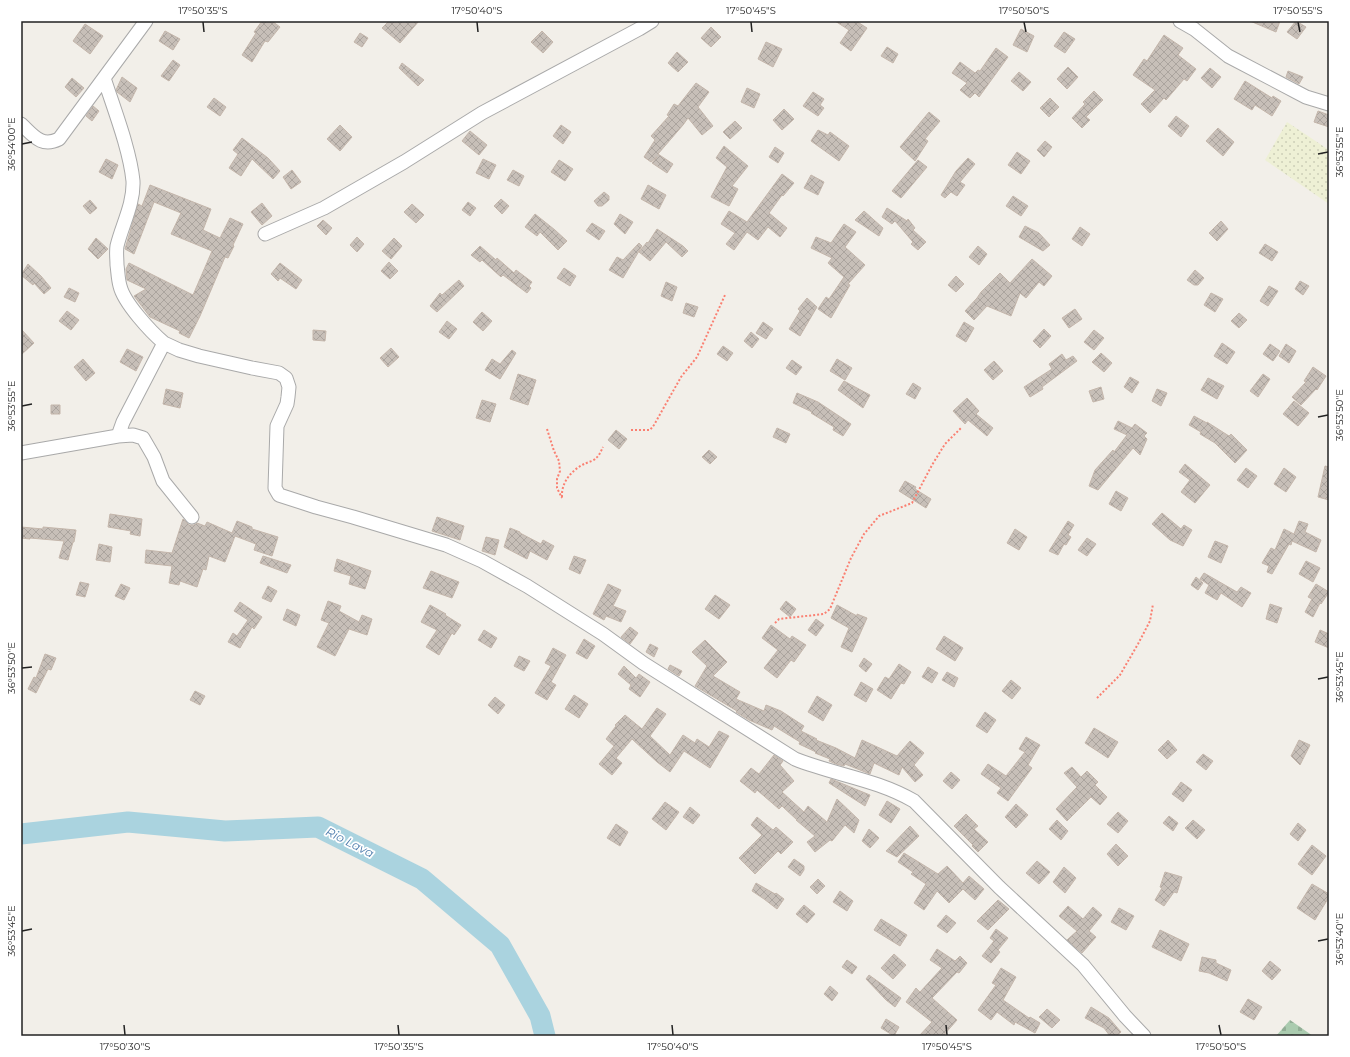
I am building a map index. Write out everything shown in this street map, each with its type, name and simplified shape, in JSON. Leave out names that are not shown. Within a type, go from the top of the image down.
[{"type":"street","points":[[21,124],[40,142],[52,143],[59,139],[146,21]]},
{"type":"street","points":[[265,234],[324,208],[404,162],[482,113],[639,30],[652,21]]},
{"type":"street","points":[[1180,21],[1194,29],[1228,56],[1306,98],[1329,104]]},
{"type":"street","points":[[104,78],[127,153],[133,180],[133,191],[117,247],[120,287],[141,320],[164,343],[179,350],[199,356],[279,373],[286,378],[289,387],[287,404],[277,426],[275,488],[279,495],[446,545],[482,561],[534,590],[603,634],[643,663],[795,759],[807,764],[874,782],[897,791],[914,801],[999,887],[1083,965],[1125,1016],[1144,1036]]},
{"type":"street","points":[[118,436],[123,422],[164,343]]},
{"type":"street","points":[[21,453],[118,436],[133,435],[143,438],[154,457],[163,481],[192,517]]},
{"type":"path","points":[[631,430],[650,430],[681,377],[697,357],[725,295]]},
{"type":"path","points":[[775,623],[779,619],[824,614],[830,609],[864,534],[879,516],[912,504],[932,465],[945,444],[961,428]]},
{"type":"path","points":[[547,429],[554,451],[560,461],[557,488],[562,498],[562,490],[565,482],[571,474],[578,467],[596,459],[603,447]]},
{"type":"path","points":[[1097,698],[1120,675],[1150,621],[1153,604]]},
{"type":"green space","points":[[1287,122],[1329,150],[1329,204],[1265,160]]},
{"type":"green space","points":[[1290,1020],[1313,1036],[1276,1036]]},
{"type":"building","points":[[262,21],[272,21],[280,27],[268,42],[265,41],[252,62],[242,55],[256,33],[254,32]]},
{"type":"building","points":[[389,21],[419,21],[400,43],[382,28]]},
{"type":"building","points":[[835,21],[856,21],[867,28],[851,51],[840,43],[849,30]]},
{"type":"building","points":[[1250,21],[1280,21],[1276,32]]},
{"type":"building","points":[[1296,21],[1306,27],[1297,39],[1287,32]]},
{"type":"building","points":[[85,24],[103,36],[90,54],[73,41]]},
{"type":"building","points":[[711,27],[721,37],[711,47],[701,38]]},
{"type":"building","points":[[1021,29],[1034,36],[1027,52],[1013,45]]},
{"type":"building","points":[[165,31],[180,39],[173,50],[159,41]]},
{"type":"building","points":[[542,31],[553,42],[543,53],[531,42]]},
{"type":"building","points":[[1064,32],[1075,39],[1065,53],[1054,46]]},
{"type":"building","points":[[360,33],[368,38],[362,47],[354,42]]},
{"type":"building","points":[[1164,35],[1183,48],[1178,55],[1196,69],[1187,81],[1184,79],[1166,100],[1164,98],[1150,113],[1141,104],[1155,90],[1133,75],[1144,59],[1147,61]]},
{"type":"building","points":[[766,42],[782,49],[773,67],[758,59]]},
{"type":"building","points":[[887,47],[898,54],[893,63],[881,56]]},
{"type":"building","points":[[996,48],[1008,57],[979,97],[975,93],[970,98],[960,90],[967,83],[952,73],[960,62],[975,73],[978,70],[980,71]]},
{"type":"building","points":[[677,52],[688,62],[678,72],[668,63]]},
{"type":"building","points":[[173,60],[180,65],[169,81],[161,76]]},
{"type":"building","points":[[402,63],[424,80],[418,86],[399,68]]},
{"type":"building","points":[[1068,67],[1078,77],[1067,89],[1057,79]]},
{"type":"building","points":[[1210,68],[1221,77],[1212,88],[1201,78]]},
{"type":"building","points":[[1288,71],[1303,77],[1299,84],[1286,77]]},
{"type":"building","points":[[1019,72],[1031,82],[1023,91],[1011,81]]},
{"type":"building","points":[[122,77],[137,88],[130,102],[116,90]]},
{"type":"building","points":[[72,78],[84,88],[76,97],[65,87]]},
{"type":"building","points":[[1245,81],[1272,98],[1273,96],[1281,101],[1272,116],[1255,105],[1252,110],[1234,99]]},
{"type":"building","points":[[696,83],[709,92],[698,107],[713,126],[702,135],[688,118],[658,154],[673,164],[667,173],[652,163],[657,157],[651,162],[644,157],[655,140],[651,136],[669,116],[667,115],[674,104],[678,106]]},
{"type":"building","points":[[747,88],[760,94],[754,108],[741,102]]},
{"type":"building","points":[[1094,91],[1103,100],[1086,117],[1090,120],[1082,128],[1072,118],[1085,104],[1083,102]]},
{"type":"building","points":[[813,92],[824,99],[820,105],[824,108],[818,116],[803,106]]},
{"type":"building","points":[[214,98],[226,107],[220,116],[207,107]]},
{"type":"building","points":[[1050,98],[1059,107],[1049,117],[1040,108]]},
{"type":"building","points":[[93,106],[99,111],[92,121],[86,116]]},
{"type":"building","points":[[784,109],[794,119],[782,130],[773,120]]},
{"type":"building","points":[[1318,111],[1329,115],[1329,127],[1314,122]]},
{"type":"building","points":[[929,112],[940,121],[925,139],[928,141],[915,161],[900,147]]},
{"type":"building","points":[[1176,116],[1189,126],[1181,137],[1168,126]]},
{"type":"building","points":[[735,121],[742,128],[730,139],[723,132]]},
{"type":"building","points":[[340,125],[352,137],[340,151],[327,139]]},
{"type":"building","points":[[561,125],[571,132],[563,144],[553,136]]},
{"type":"building","points":[[1218,128],[1234,142],[1223,156],[1206,141]]},
{"type":"building","points":[[818,130],[828,135],[830,132],[849,146],[839,161],[811,141]]},
{"type":"building","points":[[470,131],[487,145],[479,155],[462,141]]},
{"type":"building","points":[[242,138],[268,158],[280,171],[273,179],[252,159],[241,176],[229,168],[238,154],[233,150]]},
{"type":"building","points":[[1045,141],[1052,147],[1044,157],[1037,150]]},
{"type":"building","points":[[724,146],[748,166],[732,186],[738,189],[729,206],[711,197],[727,167],[716,158]]},
{"type":"building","points":[[775,147],[784,153],[778,163],[769,157]]},
{"type":"building","points":[[1017,152],[1030,161],[1021,174],[1008,165]]},
{"type":"building","points":[[968,158],[975,164],[960,182],[965,185],[957,196],[951,192],[945,198],[941,195],[956,171]]},
{"type":"building","points":[[106,159],[118,165],[112,179],[99,172]]},
{"type":"building","points":[[483,159],[496,165],[489,179],[476,173]]},
{"type":"building","points":[[559,160],[573,169],[565,181],[551,172]]},
{"type":"building","points":[[918,160],[927,167],[901,198],[892,191]]},
{"type":"building","points":[[292,170],[301,182],[291,189],[283,177]]},
{"type":"building","points":[[513,170],[524,176],[519,186],[507,180]]},
{"type":"building","points":[[782,174],[794,183],[783,196],[782,195],[769,213],[787,228],[780,237],[768,227],[758,240],[747,232],[734,250],[726,244],[735,233],[721,224],[729,211],[747,222]]},
{"type":"building","points":[[811,175],[824,182],[818,195],[804,188]]},
{"type":"building","points":[[150,185],[211,209],[203,230],[220,238],[230,218],[243,224],[228,258],[225,257],[189,338],[179,333],[180,331],[150,317],[134,296],[146,289],[127,280],[126,269],[129,263],[193,295],[212,251],[171,234],[181,213],[154,202],[134,254],[125,249],[138,204],[142,206]]},
{"type":"building","points":[[648,185],[666,195],[659,209],[641,199]]},
{"type":"building","points":[[604,192],[609,196],[609,200],[602,206],[598,206],[594,201]]},
{"type":"building","points":[[1013,196],[1028,206],[1021,216],[1006,206]]},
{"type":"building","points":[[501,199],[509,206],[502,214],[494,206]]},
{"type":"building","points":[[90,200],[97,208],[90,214],[83,206]]},
{"type":"building","points":[[468,202],[476,208],[470,216],[462,210]]},
{"type":"building","points":[[262,203],[272,216],[262,225],[251,212]]},
{"type":"building","points":[[412,204],[424,215],[416,223],[404,212]]},
{"type":"building","points":[[887,208],[907,221],[908,219],[915,228],[913,230],[926,242],[918,250],[911,244],[913,242],[895,221],[892,224],[882,217]]},
{"type":"building","points":[[864,211],[883,228],[879,236],[855,220]]},
{"type":"building","points":[[535,214],[567,241],[558,250],[540,232],[537,236],[525,227]]},
{"type":"building","points":[[620,214],[633,222],[625,234],[614,224]]},
{"type":"building","points":[[323,220],[332,228],[326,235],[317,226]]},
{"type":"building","points":[[1221,221],[1228,229],[1217,241],[1209,233]]},
{"type":"building","points":[[592,223],[605,231],[599,240],[586,231]]},
{"type":"building","points":[[844,224],[856,232],[845,247],[865,265],[848,284],[850,285],[831,318],[818,309],[826,297],[829,299],[844,277],[828,263],[832,258],[811,248],[816,237],[831,243]]},
{"type":"building","points":[[1025,226],[1039,233],[1050,245],[1043,251],[1019,237]]},
{"type":"building","points":[[1080,227],[1090,234],[1082,246],[1072,239]]},
{"type":"building","points":[[657,229],[688,251],[682,257],[666,242],[650,261],[639,252],[647,242],[648,243]]},
{"type":"building","points":[[357,237],[364,244],[357,252],[350,245]]},
{"type":"building","points":[[96,238],[108,249],[98,259],[88,249]]},
{"type":"building","points":[[394,238],[402,246],[391,259],[382,251]]},
{"type":"building","points":[[639,243],[642,246],[623,278],[609,270],[617,257],[623,260]]},
{"type":"building","points":[[1265,244],[1278,252],[1272,261],[1259,253]]},
{"type":"building","points":[[480,246],[514,273],[516,270],[532,282],[529,286],[531,288],[527,293],[503,275],[501,277],[482,260],[480,262],[471,255]]},
{"type":"building","points":[[978,246],[987,254],[979,265],[969,257]]},
{"type":"building","points":[[1032,259],[1052,276],[1044,286],[1039,282],[1026,298],[1020,293],[1011,316],[987,306],[974,320],[965,311],[1000,273],[1010,283]]},
{"type":"building","points":[[389,262],[398,271],[390,279],[381,271]]},
{"type":"building","points":[[280,263],[302,280],[296,289],[280,278],[278,281],[271,274]]},
{"type":"building","points":[[28,264],[51,288],[44,294],[34,283],[33,285],[21,275]]},
{"type":"building","points":[[564,268],[576,276],[570,286],[557,278]]},
{"type":"building","points":[[1195,270],[1204,278],[1198,285],[1194,285],[1187,280]]},
{"type":"building","points":[[956,276],[964,284],[956,292],[948,285]]},
{"type":"building","points":[[459,280],[464,286],[437,312],[430,306],[440,293],[442,295]]},
{"type":"building","points":[[1300,281],[1309,286],[1303,295],[1295,289]]},
{"type":"building","points":[[666,282],[677,287],[672,301],[661,296]]},
{"type":"building","points":[[1269,286],[1278,291],[1268,306],[1260,301]]},
{"type":"building","points":[[69,288],[79,293],[75,302],[64,297]]},
{"type":"building","points":[[1211,293],[1223,299],[1215,312],[1204,305]]},
{"type":"building","points":[[807,298],[817,307],[800,336],[789,329],[800,311],[798,309]]},
{"type":"building","points":[[686,303],[698,307],[694,317],[683,313]]},
{"type":"building","points":[[1075,309],[1082,319],[1069,328],[1062,318]]},
{"type":"building","points":[[67,311],[79,320],[71,330],[59,321]]},
{"type":"building","points":[[482,312],[492,321],[483,331],[473,322]]},
{"type":"building","points":[[1239,313],[1247,320],[1239,328],[1231,321]]},
{"type":"building","points":[[447,321],[457,329],[449,339],[439,332]]},
{"type":"building","points":[[763,322],[773,329],[766,339],[756,333]]},
{"type":"building","points":[[964,322],[974,328],[966,342],[956,336]]},
{"type":"building","points":[[21,329],[34,343],[21,355]]},
{"type":"building","points":[[1044,329],[1051,336],[1040,348],[1033,341]]},
{"type":"building","points":[[313,330],[326,331],[325,341],[313,340]]},
{"type":"building","points":[[1094,330],[1104,338],[1094,350],[1084,342]]},
{"type":"building","points":[[751,332],[759,339],[752,348],[744,341]]},
{"type":"building","points":[[1222,343],[1235,352],[1227,364],[1214,356]]},
{"type":"building","points":[[1270,344],[1280,351],[1273,361],[1263,354]]},
{"type":"building","points":[[1286,344],[1296,351],[1289,363],[1279,356]]},
{"type":"building","points":[[723,346],[733,353],[727,361],[717,354]]},
{"type":"building","points":[[391,348],[399,357],[388,367],[380,358]]},
{"type":"building","points":[[127,349],[143,357],[136,371],[120,362]]},
{"type":"building","points":[[512,350],[516,353],[500,379],[485,370],[492,359],[500,364]]},
{"type":"building","points":[[1101,353],[1112,363],[1104,372],[1092,362]]},
{"type":"building","points":[[1062,354],[1066,360],[1073,356],[1077,361],[1042,387],[1043,389],[1030,397],[1024,387],[1052,369],[1049,364]]},
{"type":"building","points":[[83,359],[95,373],[86,381],[74,367]]},
{"type":"building","points":[[837,359],[852,368],[845,380],[830,371]]},
{"type":"building","points":[[792,360],[802,367],[796,375],[786,368]]},
{"type":"building","points":[[994,361],[1003,371],[993,380],[984,370]]},
{"type":"building","points":[[1313,367],[1326,376],[1317,390],[1316,389],[1301,405],[1292,397],[1306,382],[1304,381]]},
{"type":"building","points":[[518,374],[536,380],[528,405],[510,399]]},
{"type":"building","points":[[1263,374],[1270,379],[1258,397],[1250,391]]},
{"type":"building","points":[[1130,377],[1139,382],[1132,393],[1124,387]]},
{"type":"building","points":[[1208,378],[1224,386],[1217,399],[1201,390]]},
{"type":"building","points":[[844,381],[870,395],[863,408],[838,390]]},
{"type":"building","points":[[913,383],[921,388],[915,399],[906,394]]},
{"type":"building","points":[[1101,387],[1104,399],[1093,402],[1089,391]]},
{"type":"building","points":[[166,389],[183,393],[180,408],[163,404]]},
{"type":"building","points":[[1157,389],[1167,393],[1161,406],[1152,401]]},
{"type":"building","points":[[797,393],[818,402],[851,424],[843,436],[833,430],[834,427],[811,413],[812,412],[793,403]]},
{"type":"building","points":[[967,398],[979,411],[976,414],[993,428],[987,436],[968,420],[965,424],[953,411]]},
{"type":"building","points":[[482,400],[496,404],[490,422],[476,418]]},
{"type":"building","points":[[1294,401],[1309,413],[1298,426],[1283,414]]},
{"type":"building","points":[[51,405],[60,405],[60,414],[51,414]]},
{"type":"building","points":[[1194,416],[1207,422],[1229,436],[1231,434],[1247,450],[1235,463],[1215,443],[1189,425]]},
{"type":"building","points":[[1118,421],[1132,428],[1135,424],[1147,433],[1144,436],[1147,439],[1140,455],[1133,448],[1098,490],[1089,486],[1095,470],[1113,450],[1114,452],[1127,435],[1114,429]]},
{"type":"building","points":[[777,428],[790,434],[786,443],[773,437]]},
{"type":"building","points":[[616,430],[627,439],[619,449],[608,440]]},
{"type":"building","points":[[709,450],[717,457],[710,464],[702,457]]},
{"type":"building","points":[[1185,464],[1210,485],[1195,503],[1181,492],[1190,480],[1179,472]]},
{"type":"building","points":[[1325,466],[1329,467],[1329,500],[1318,497]]},
{"type":"building","points":[[1246,468],[1257,476],[1248,488],[1237,480]]},
{"type":"building","points":[[1284,468],[1296,477],[1286,492],[1274,484]]},
{"type":"building","points":[[905,481],[916,487],[915,489],[931,499],[926,508],[899,491]]},
{"type":"building","points":[[1116,491],[1128,498],[1121,511],[1109,504]]},
{"type":"building","points":[[1162,513],[1181,529],[1184,525],[1192,530],[1183,546],[1170,540],[1152,524]]},
{"type":"building","points":[[110,514],[142,519],[140,536],[130,534],[131,531],[108,527]]},
{"type":"building","points":[[437,517],[464,526],[460,540],[432,531]]},
{"type":"building","points":[[183,519],[189,525],[194,525],[197,523],[205,526],[207,522],[232,533],[237,521],[252,527],[252,529],[278,537],[272,556],[254,550],[256,544],[235,536],[225,562],[209,556],[206,570],[203,569],[197,587],[180,581],[179,585],[169,583],[172,566],[145,563],[146,550],[172,553]]},
{"type":"building","points":[[1068,521],[1074,525],[1068,535],[1071,537],[1066,545],[1064,544],[1058,555],[1049,551]]},
{"type":"building","points":[[1299,521],[1308,524],[1305,532],[1321,540],[1316,552],[1292,541],[1291,545],[1289,544],[1272,574],[1267,572],[1269,566],[1262,563],[1271,548],[1275,550],[1284,529],[1294,534]]},
{"type":"building","points":[[21,527],[76,530],[68,560],[59,558],[64,541],[21,538]]},
{"type":"building","points":[[510,528],[541,544],[543,540],[554,546],[547,560],[530,551],[527,559],[504,547]]},
{"type":"building","points":[[1015,529],[1027,537],[1019,550],[1007,543]]},
{"type":"building","points":[[486,537],[499,540],[495,555],[482,551]]},
{"type":"building","points":[[1087,538],[1096,544],[1087,556],[1078,550]]},
{"type":"building","points":[[1215,541],[1228,546],[1221,563],[1208,557]]},
{"type":"building","points":[[99,544],[112,547],[110,562],[96,560]]},
{"type":"building","points":[[263,556],[291,565],[287,573],[260,563]]},
{"type":"building","points":[[574,556],[586,560],[580,574],[569,569]]},
{"type":"building","points":[[337,559],[371,571],[365,589],[349,584],[351,576],[334,571]]},
{"type":"building","points":[[1306,561],[1320,568],[1313,582],[1299,574]]},
{"type":"building","points":[[431,571],[459,582],[452,598],[423,588]]},
{"type":"building","points":[[1204,573],[1237,592],[1241,587],[1251,593],[1242,607],[1221,593],[1217,600],[1205,593],[1209,585],[1200,579]]},
{"type":"building","points":[[1196,577],[1203,583],[1198,590],[1191,585]]},
{"type":"building","points":[[80,582],[89,584],[85,597],[76,595]]},
{"type":"building","points":[[121,584],[130,588],[124,600],[115,596]]},
{"type":"building","points":[[608,584],[621,590],[613,606],[626,611],[621,622],[606,616],[604,620],[593,614]]},
{"type":"building","points":[[1316,584],[1329,592],[1321,604],[1320,603],[1313,617],[1305,612],[1312,599],[1308,597]]},
{"type":"building","points":[[268,586],[277,591],[271,602],[262,598]]},
{"type":"building","points":[[715,595],[730,605],[719,619],[705,609]]},
{"type":"building","points":[[328,601],[341,606],[339,611],[359,622],[362,615],[372,619],[367,635],[349,629],[335,656],[317,647],[329,623],[321,620]]},
{"type":"building","points":[[786,601],[796,609],[790,617],[780,609]]},
{"type":"building","points":[[240,602],[262,617],[254,629],[252,627],[240,648],[228,642],[233,633],[237,636],[248,620],[234,611]]},
{"type":"building","points":[[1270,604],[1282,608],[1277,623],[1266,619]]},
{"type":"building","points":[[430,605],[461,625],[454,635],[452,633],[439,655],[426,647],[437,630],[421,622]]},
{"type":"building","points":[[837,605],[857,616],[857,614],[867,618],[852,652],[841,647],[849,628],[831,618]]},
{"type":"building","points":[[287,609],[300,615],[296,626],[283,620]]},
{"type":"building","points":[[816,619],[824,625],[816,636],[808,630]]},
{"type":"building","points":[[771,625],[790,639],[792,636],[806,645],[794,662],[791,660],[777,678],[764,668],[778,650],[762,638]]},
{"type":"building","points":[[630,627],[638,633],[630,644],[621,637]]},
{"type":"building","points":[[484,630],[497,638],[491,648],[478,640]]},
{"type":"building","points":[[1320,630],[1329,634],[1329,648],[1315,642]]},
{"type":"building","points":[[944,636],[963,648],[955,661],[936,649]]},
{"type":"building","points":[[584,639],[595,646],[587,659],[576,653]]},
{"type":"building","points":[[705,640],[727,662],[713,676],[740,692],[736,699],[764,711],[766,705],[781,711],[804,726],[801,731],[817,739],[816,740],[855,758],[862,740],[897,756],[910,741],[924,753],[914,765],[923,775],[915,782],[902,767],[899,775],[874,763],[870,774],[845,764],[844,766],[836,764],[829,761],[830,759],[799,744],[800,742],[774,726],[772,730],[749,720],[736,712],[737,711],[695,686],[707,666],[692,652]]},
{"type":"building","points":[[650,644],[658,648],[654,657],[646,652]]},
{"type":"building","points":[[553,648],[566,655],[551,682],[556,685],[547,700],[535,693],[551,666],[545,663]]},
{"type":"building","points":[[45,654],[56,658],[51,670],[48,669],[36,693],[28,689],[34,677],[36,678]]},
{"type":"building","points":[[519,656],[530,661],[524,671],[514,666]]},
{"type":"building","points":[[864,658],[872,664],[866,672],[859,666]]},
{"type":"building","points":[[899,664],[911,672],[904,684],[901,683],[891,699],[877,690],[885,677],[889,679]]},
{"type":"building","points":[[670,665],[682,671],[679,676],[668,669]]},
{"type":"building","points":[[624,666],[636,678],[639,674],[650,682],[640,697],[629,689],[631,685],[618,674]]},
{"type":"building","points":[[928,667],[938,673],[932,683],[922,677]]},
{"type":"building","points":[[947,672],[958,678],[954,687],[942,680]]},
{"type":"building","points":[[1011,680],[1021,688],[1012,699],[1002,691]]},
{"type":"building","points":[[861,682],[873,689],[866,702],[854,695]]},
{"type":"building","points":[[195,691],[205,696],[200,705],[190,700]]},
{"type":"building","points":[[574,695],[588,704],[579,718],[565,709]]},
{"type":"building","points":[[817,696],[832,705],[823,721],[808,712]]},
{"type":"building","points":[[495,697],[505,705],[498,714],[488,705]]},
{"type":"building","points":[[657,708],[666,714],[650,736],[670,755],[683,735],[695,743],[697,739],[709,747],[719,731],[729,736],[710,768],[684,751],[670,772],[632,739],[616,758],[622,763],[612,775],[599,764],[614,746],[606,739],[616,726],[615,725],[625,715],[642,729]]},
{"type":"building","points":[[985,712],[996,720],[987,733],[976,726]]},
{"type":"building","points":[[1094,728],[1118,742],[1108,758],[1085,743]]},
{"type":"building","points":[[1026,737],[1040,745],[1028,765],[1032,768],[1008,801],[997,793],[1001,788],[981,774],[988,764],[1006,776],[1025,752],[1019,749]]},
{"type":"building","points":[[1168,740],[1177,750],[1167,759],[1158,750]]},
{"type":"building","points":[[1299,740],[1310,745],[1300,765],[1291,756]]},
{"type":"building","points":[[1203,754],[1213,761],[1206,770],[1196,762]]},
{"type":"building","points":[[774,755],[783,761],[780,765],[794,781],[782,792],[804,812],[808,806],[827,822],[837,799],[859,820],[854,833],[845,825],[832,841],[830,840],[815,852],[807,842],[815,836],[782,806],[779,809],[757,790],[755,793],[740,781],[751,768],[759,774]]},
{"type":"building","points":[[1072,767],[1081,777],[1087,771],[1098,782],[1095,785],[1107,797],[1100,805],[1091,797],[1067,821],[1056,809],[1077,787],[1064,773]]},
{"type":"building","points":[[951,772],[960,780],[952,789],[943,781]]},
{"type":"building","points":[[831,779],[870,795],[865,806],[829,783]]},
{"type":"building","points":[[1181,782],[1192,790],[1183,802],[1172,794]]},
{"type":"building","points":[[887,801],[900,809],[891,823],[879,815]]},
{"type":"building","points":[[665,802],[679,812],[666,830],[652,819]]},
{"type":"building","points":[[1016,804],[1028,815],[1016,828],[1005,817]]},
{"type":"building","points":[[690,807],[700,815],[693,824],[683,817]]},
{"type":"building","points":[[1118,812],[1128,821],[1118,833],[1107,824]]},
{"type":"building","points":[[966,814],[978,826],[974,829],[988,842],[978,852],[954,826]]},
{"type":"building","points":[[1169,816],[1178,823],[1173,831],[1163,823]]},
{"type":"building","points":[[757,817],[773,830],[776,827],[793,842],[781,854],[778,851],[755,874],[739,858],[762,835],[751,825]]},
{"type":"building","points":[[1057,820],[1068,831],[1061,840],[1049,829]]},
{"type":"building","points":[[1193,820],[1205,830],[1197,839],[1185,828]]},
{"type":"building","points":[[1298,823],[1306,830],[1298,841],[1290,834]]},
{"type":"building","points":[[616,824],[628,832],[620,846],[607,838]]},
{"type":"building","points":[[910,826],[919,836],[897,857],[886,851]]},
{"type":"building","points":[[869,829],[879,838],[870,848],[862,841]]},
{"type":"building","points":[[1116,844],[1128,856],[1118,866],[1107,854]]},
{"type":"building","points":[[1312,845],[1326,856],[1312,875],[1298,864]]},
{"type":"building","points":[[904,853],[938,874],[947,866],[963,883],[969,876],[984,889],[975,900],[963,889],[949,903],[937,891],[924,910],[914,903],[926,884],[911,874],[913,872],[898,862]]},
{"type":"building","points":[[794,859],[804,866],[804,870],[800,876],[788,867]]},
{"type":"building","points":[[1037,861],[1050,872],[1039,884],[1026,873]]},
{"type":"building","points":[[1064,867],[1076,878],[1065,893],[1053,882]]},
{"type":"building","points":[[1165,872],[1182,877],[1177,893],[1174,892],[1164,906],[1155,900],[1162,888],[1160,887]]},
{"type":"building","points":[[818,879],[825,886],[817,894],[810,887]]},
{"type":"building","points":[[756,883],[775,894],[776,893],[784,899],[777,909],[752,891]]},
{"type":"building","points":[[1312,884],[1329,894],[1329,897],[1315,920],[1297,908]]},
{"type":"building","points":[[840,891],[853,901],[847,911],[833,902]]},
{"type":"building","points":[[998,900],[1009,909],[988,930],[977,921]]},
{"type":"building","points":[[804,905],[815,914],[807,923],[796,914]]},
{"type":"building","points":[[1068,906],[1083,919],[1093,907],[1102,915],[1089,931],[1096,937],[1082,953],[1067,940],[1077,931],[1059,916]]},
{"type":"building","points":[[1119,908],[1134,916],[1126,930],[1111,922]]},
{"type":"building","points":[[946,915],[956,923],[947,933],[937,926]]},
{"type":"building","points":[[881,919],[907,935],[900,946],[874,930]]},
{"type":"building","points":[[996,929],[1008,938],[998,950],[1000,952],[991,963],[982,956],[994,941],[990,938]]},
{"type":"building","points":[[1160,930],[1189,944],[1181,961],[1152,947]]},
{"type":"building","points":[[937,949],[955,961],[960,956],[967,963],[959,973],[957,972],[932,998],[957,1020],[943,1036],[919,1036],[932,1022],[906,1002],[916,988],[920,992],[942,968],[930,960]]},
{"type":"building","points":[[894,954],[906,965],[893,979],[881,968]]},
{"type":"building","points":[[1202,957],[1216,960],[1216,963],[1231,970],[1227,981],[1209,973],[1199,971]]},
{"type":"building","points":[[847,960],[857,967],[852,974],[842,967]]},
{"type":"building","points":[[1270,961],[1281,970],[1272,980],[1262,971]]},
{"type":"building","points":[[1001,968],[1016,977],[1003,1000],[1029,1018],[1030,1017],[1040,1023],[1035,1033],[1015,1022],[1014,1025],[997,1012],[991,1020],[978,1010],[996,985],[992,983]]},
{"type":"building","points":[[869,975],[901,998],[895,1007],[886,1000],[866,979]]},
{"type":"building","points":[[830,986],[838,993],[832,1001],[824,994]]},
{"type":"building","points":[[1248,999],[1262,1007],[1254,1020],[1240,1012]]},
{"type":"building","points":[[1091,1007],[1109,1018],[1121,1032],[1116,1036],[1110,1036],[1104,1028],[1085,1018]]},
{"type":"building","points":[[1047,1009],[1060,1020],[1052,1028],[1039,1017]]},
{"type":"building","points":[[886,1019],[899,1027],[894,1036],[881,1028]]},
{"type":"waterway","name":"Rio Lava","points":[[21,834],[128,822],[225,831],[318,827],[422,879],[500,945],[540,1016],[545,1036]]}]
